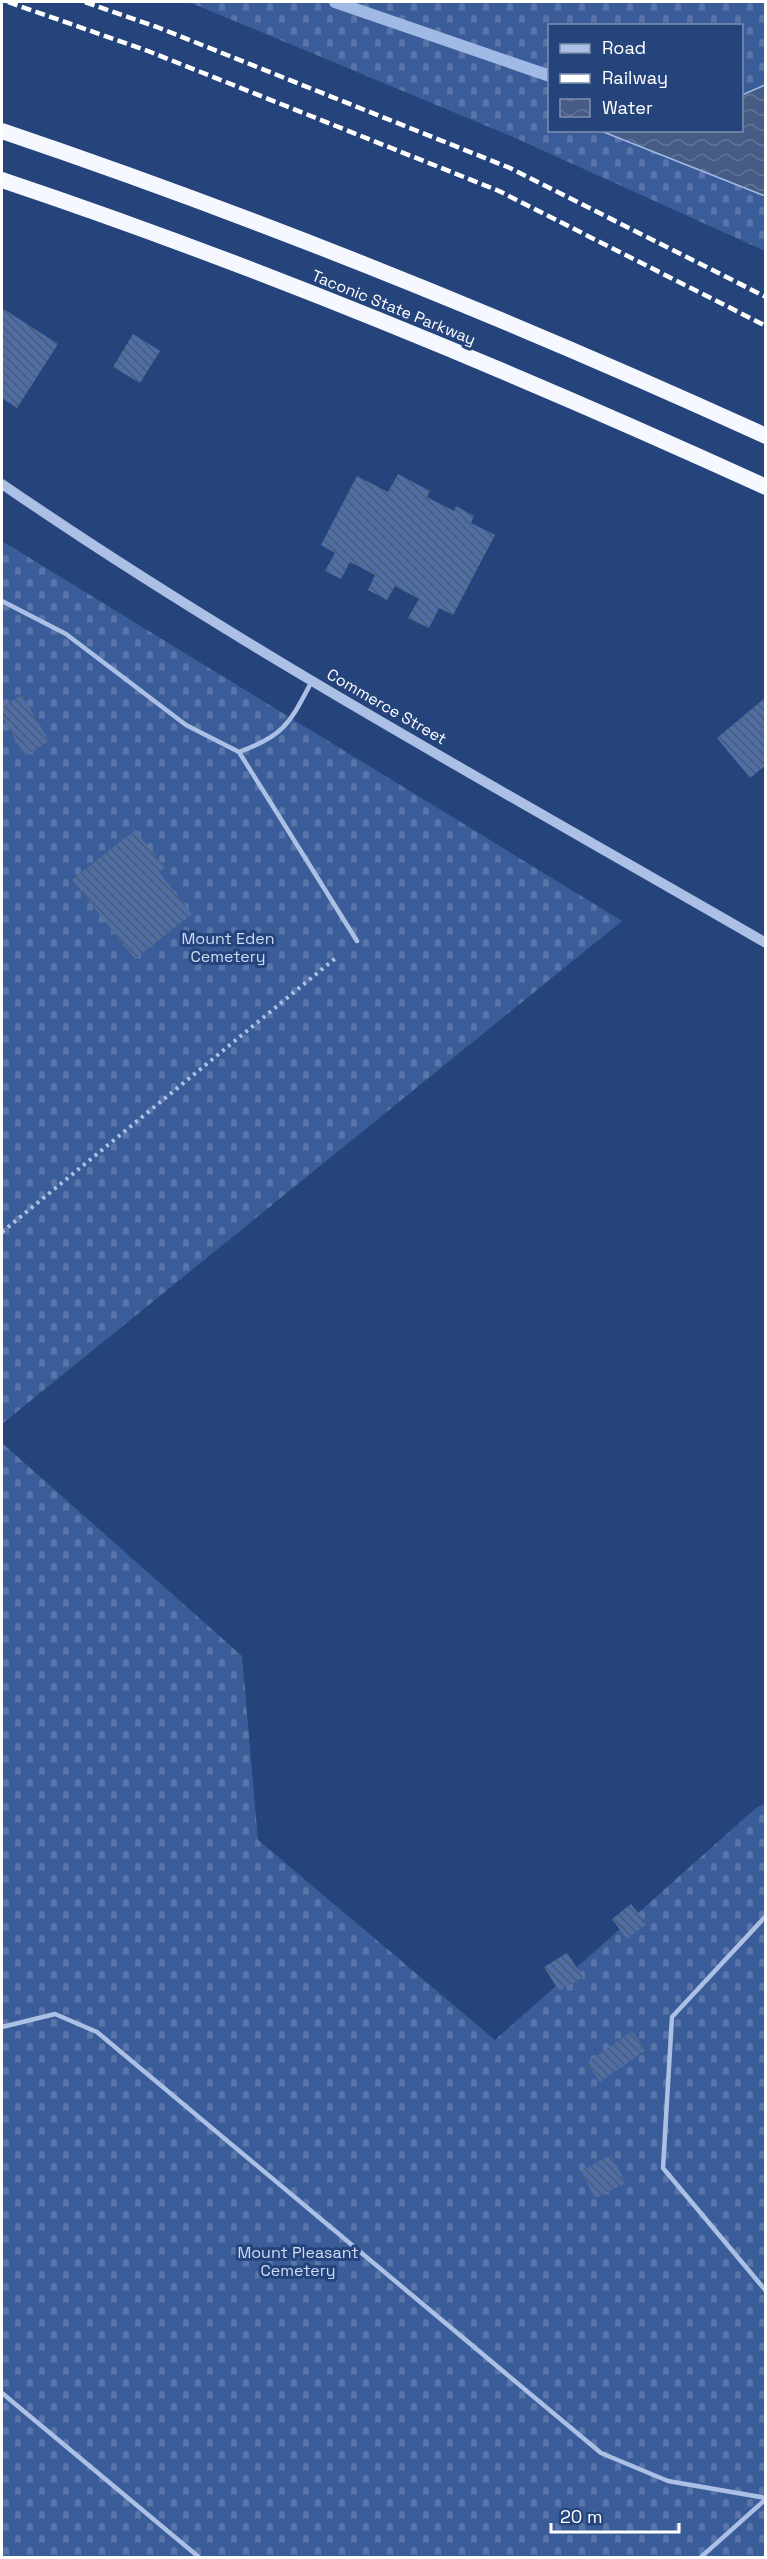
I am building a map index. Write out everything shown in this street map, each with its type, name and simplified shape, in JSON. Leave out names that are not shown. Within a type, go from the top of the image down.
[{"type":"highway","name":"Taconic State Parkway","points":[[2,131],[246,217],[387,273],[551,341],[765,436]]},
{"type":"highway","name":"Taconic State Parkway","points":[[2,180],[225,260],[510,373],[765,487]]},
{"type":"street","name":"Commerce Street","points":[[2,484],[185,604],[312,681],[765,943]]},
{"type":"lane","points":[[2,601],[66,634],[186,725],[239,752],[357,941]]},
{"type":"lane","points":[[239,752],[260,745],[288,726],[312,681]]},
{"type":"lane","points":[[765,1916],[672,2017],[663,2168],[765,2291]]},
{"type":"lane","points":[[2,2026],[55,2014],[97,2032],[601,2453],[668,2481],[765,2498]]},
{"type":"lane","points":[[2,2392],[200,2558]]},
{"type":"lane","points":[[700,2558],[765,2498]]},
{"type":"path","points":[[2,1232],[357,941]]},
{"type":"green space","points":[[189,2],[765,2],[765,251],[513,137]]},
{"type":"green space","name":"Mount Eden Cemetery","points":[[2,541],[622,921],[2,1424]]},
{"type":"green space","name":"Mount Pleasant Cemetery","points":[[2,1443],[242,1656],[258,1840],[495,2040],[756,1808],[765,1803],[765,2557],[2,2557]]},
{"type":"water","points":[[765,85],[765,196],[604,132],[743,132],[743,95]]},
{"type":"building","points":[[2,308],[58,344],[17,408],[2,398]]},
{"type":"building","points":[[133,334],[160,351],[140,383],[113,367]]},
{"type":"building","points":[[398,474],[430,491],[427,497],[454,511],[456,506],[474,516],[471,523],[495,535],[453,615],[439,608],[429,628],[408,618],[419,599],[395,586],[387,600],[368,590],[375,575],[350,562],[341,579],[325,571],[335,553],[321,545],[357,476],[388,492]]},
{"type":"building","points":[[22,695],[49,741],[25,756],[2,716],[2,707]]},
{"type":"building","points":[[766,697],[766,765],[750,778],[717,738]]},
{"type":"building","points":[[135,830],[165,868],[159,872],[192,914],[135,959],[72,880]]},
{"type":"building","points":[[631,1904],[647,1924],[627,1939],[612,1919]]},
{"type":"building","points":[[567,1953],[583,1977],[559,1991],[544,1967]]},
{"type":"building","points":[[632,2031],[646,2050],[600,2082],[587,2063]]},
{"type":"building","points":[[611,2155],[626,2183],[595,2198],[581,2171]]},
{"type":"waterway","points":[[335,2],[548,75]]},
{"type":"railway","points":[[8,2],[148,51],[499,191],[766,326]]},
{"type":"railway","points":[[85,2],[157,27],[510,168],[766,297]]}]
